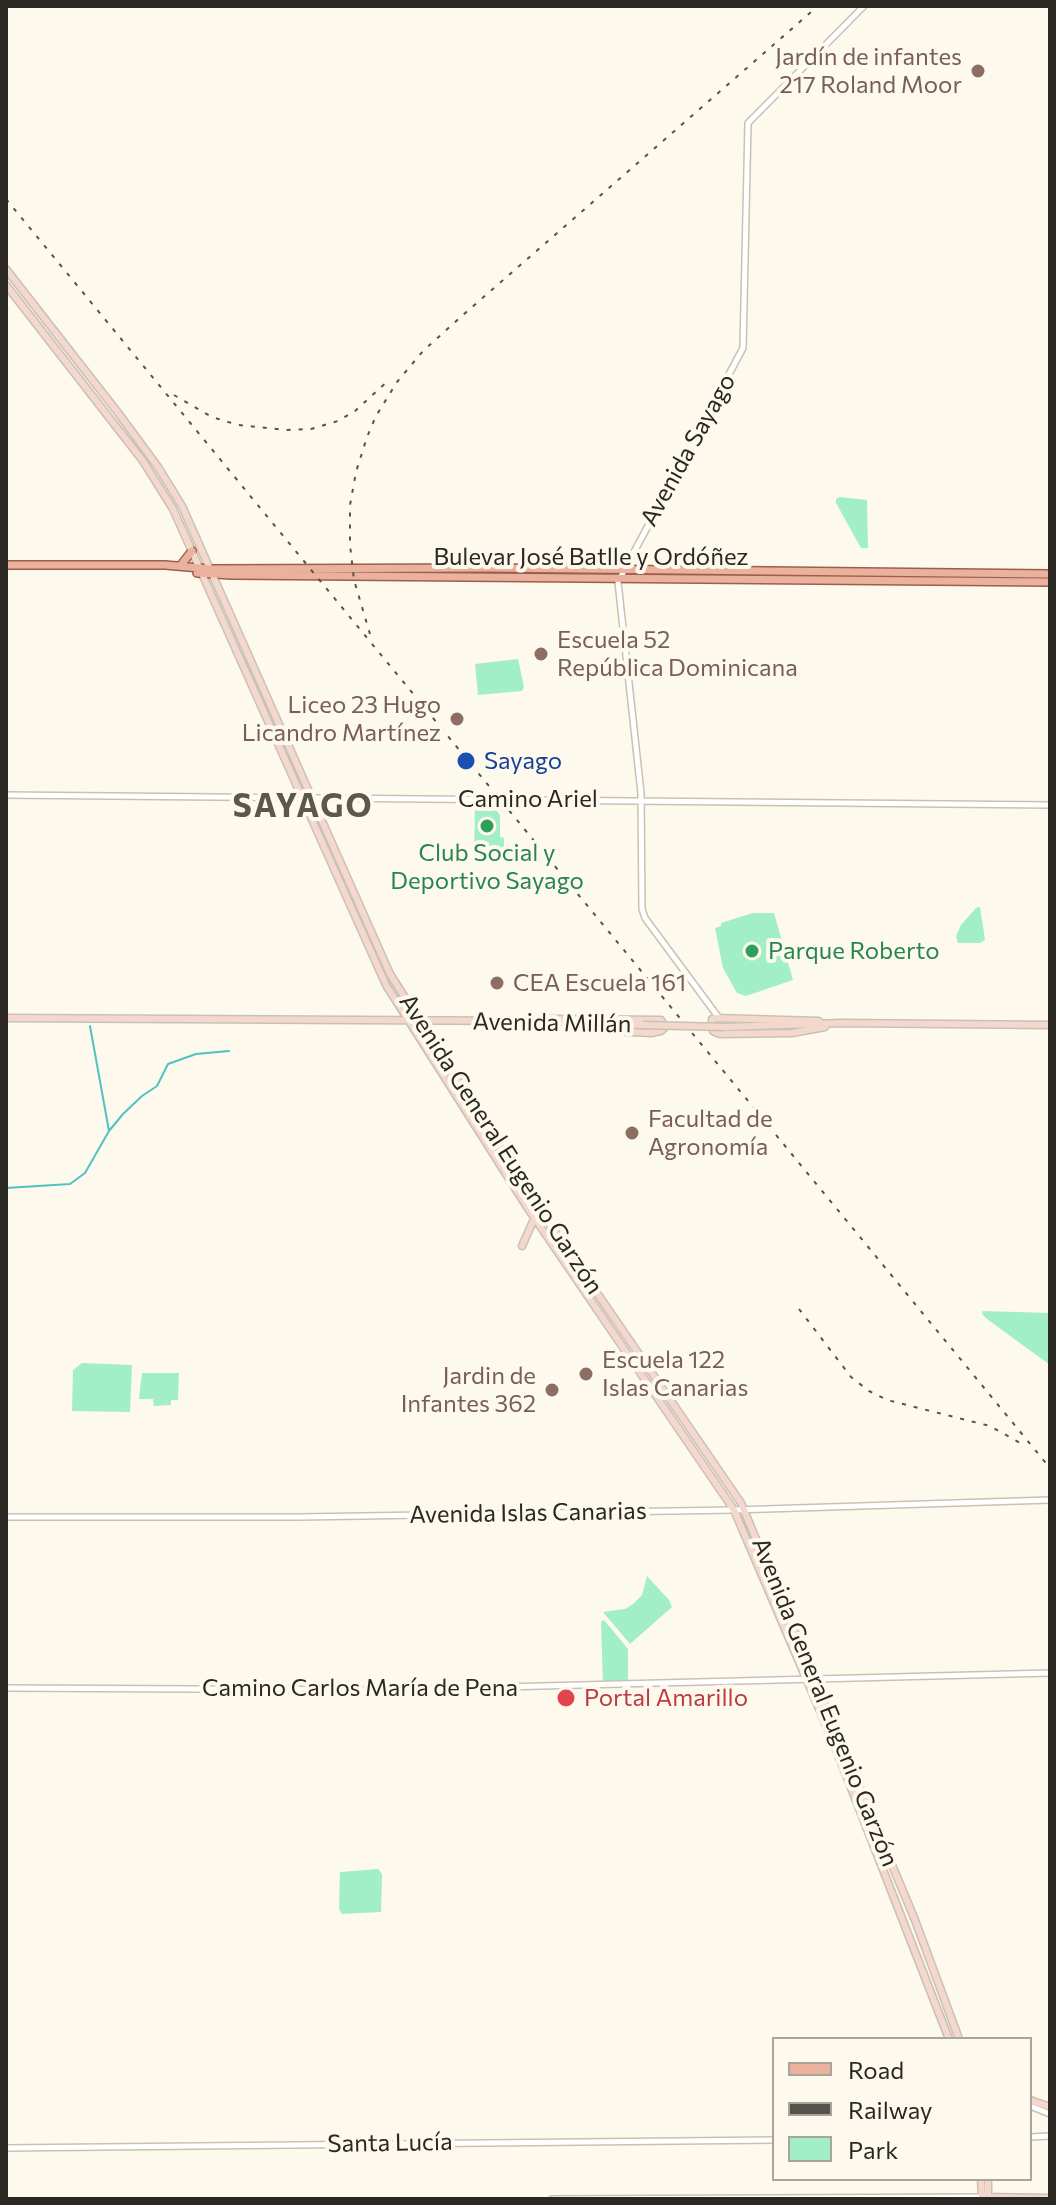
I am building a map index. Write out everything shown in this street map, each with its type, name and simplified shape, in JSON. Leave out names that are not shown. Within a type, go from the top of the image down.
[{"type":"main road","name":"Avenida General Eugenio Garzón","points":[[6,269],[158,467],[182,506],[380,954],[536,1204],[745,1509],[915,1920],[958,2037]]},
{"type":"main road","name":"Avenida General Eugenio Garzón","points":[[6,285],[153,475],[173,509],[378,971],[534,1219],[734,1510],[914,1943],[948,2037]]},
{"type":"main road","points":[[180,565],[188,560],[192,551]]},
{"type":"main road","name":"Bulevar José Batlle y Ordóñez","points":[[6,565],[180,565],[201,571]]},
{"type":"main road","name":"Bulevar José Batlle y Ordóñez","points":[[132,566],[212,572],[1050,574]]},
{"type":"main road","name":"Bulevar José Batlle y Ordóñez","points":[[621,574],[1050,582]]},
{"type":"main road","points":[[830,1023],[714,1016],[712,1030],[720,1034],[792,1033],[841,1023]]},
{"type":"main road","name":"Avenida Millán","points":[[6,1018],[533,1021],[725,1027],[830,1023],[1050,1025]]},
{"type":"main road","points":[[533,1021],[568,1018],[661,1020],[665,1027],[651,1033],[573,1029],[563,1023]]},
{"type":"main road","points":[[522,1246],[534,1219]]},
{"type":"main road","points":[[981,2181],[985,2197]]},
{"type":"main road","points":[[985,2197],[988,2181]]},
{"type":"main road","points":[[985,2197],[1050,2198]]},
{"type":"street","name":"Avenida Sayago","points":[[621,574],[743,348],[748,123],[864,6]]},
{"type":"street","points":[[621,574],[617,587],[641,801],[643,913],[714,1016]]},
{"type":"street","name":"Camino Ariel","points":[[6,795],[1050,805]]},
{"type":"street","name":"Avenida Islas Canarias","points":[[6,1517],[300,1517],[734,1510],[1050,1500]]},
{"type":"street","name":"Camino Carlos María de Pena","points":[[6,1688],[385,1690],[1050,1673]]},
{"type":"street","name":"Santa Lucía","points":[[6,2148],[772,2140]]},
{"type":"street","points":[[552,2199],[985,2197]]},
{"type":"green space","points":[[840,497],[867,500],[868,548],[861,548],[836,503]]},
{"type":"green space","points":[[518,659],[524,687],[522,691],[478,695],[475,664]]},
{"type":"green space","name":"Club Social y Deportivo Sayago","points":[[475,804],[492,804],[500,815],[504,859],[474,859]]},
{"type":"green space","points":[[980,907],[985,940],[980,943],[958,943],[956,936],[961,925]]},
{"type":"green space","name":"Parque Roberto","points":[[753,913],[774,913],[793,980],[746,996],[737,993],[723,968],[715,928],[721,923]]},
{"type":"green space","points":[[983,1311],[1050,1313],[1050,1365],[987,1319]]},
{"type":"green space","points":[[82,1363],[132,1365],[130,1412],[72,1411],[73,1370]]},
{"type":"green space","points":[[142,1373],[179,1373],[178,1400],[171,1400],[171,1405],[154,1406],[153,1399],[139,1399]]},
{"type":"green space","points":[[647,1576],[672,1607],[630,1644],[603,1612],[625,1609],[633,1604],[642,1595]]},
{"type":"green space","points":[[604,1620],[628,1649],[628,1683],[603,1683],[601,1622]]},
{"type":"green space","points":[[378,1869],[382,1874],[381,1912],[342,1914],[339,1909],[340,1872]]},
{"type":"waterway","points":[[90,1026],[109,1131]]},
{"type":"waterway","points":[[6,1188],[70,1184],[85,1173],[109,1131],[123,1114],[157,1086],[168,1064],[196,1054],[229,1051]]},
{"type":"railway","points":[[370,634],[354,580],[350,505],[367,437],[397,382],[423,351],[463,315],[818,6]]},
{"type":"railway","points":[[6,199],[1050,1468]]},
{"type":"railway","points":[[174,395],[212,417],[238,425],[311,429],[338,421],[355,411],[390,379]]},
{"type":"railway","points":[[799,1309],[851,1377],[869,1391],[887,1400],[990,1426],[1022,1444]]},
{"type":"place","name":"Jardín de infantes 217 Roland Moor","points":[[978,71]]},
{"type":"place","name":"Escuela 52 República Dominicana","points":[[541,654]]},
{"type":"place","name":"Liceo 23 Hugo Licandro Martínez","points":[[457,719]]},
{"type":"place","name":"Sayago","points":[[466,761]]},
{"type":"place","name":"Club Social y Deportivo Sayago","points":[[487,826]]},
{"type":"place","name":"Parque Roberto","points":[[752,951]]},
{"type":"place","name":"CEA Escuela 161","points":[[497,983]]},
{"type":"place","name":"Facultad de Agronomía","points":[[632,1133]]},
{"type":"place","name":"Escuela 122 Islas Canarias","points":[[586,1374]]},
{"type":"place","name":"Jardin de Infantes 362","points":[[552,1390]]},
{"type":"place","name":"Portal Amarillo","points":[[566,1698]]},
{"type":"district","name":"SAYAGO","points":[[303,806]]}]
